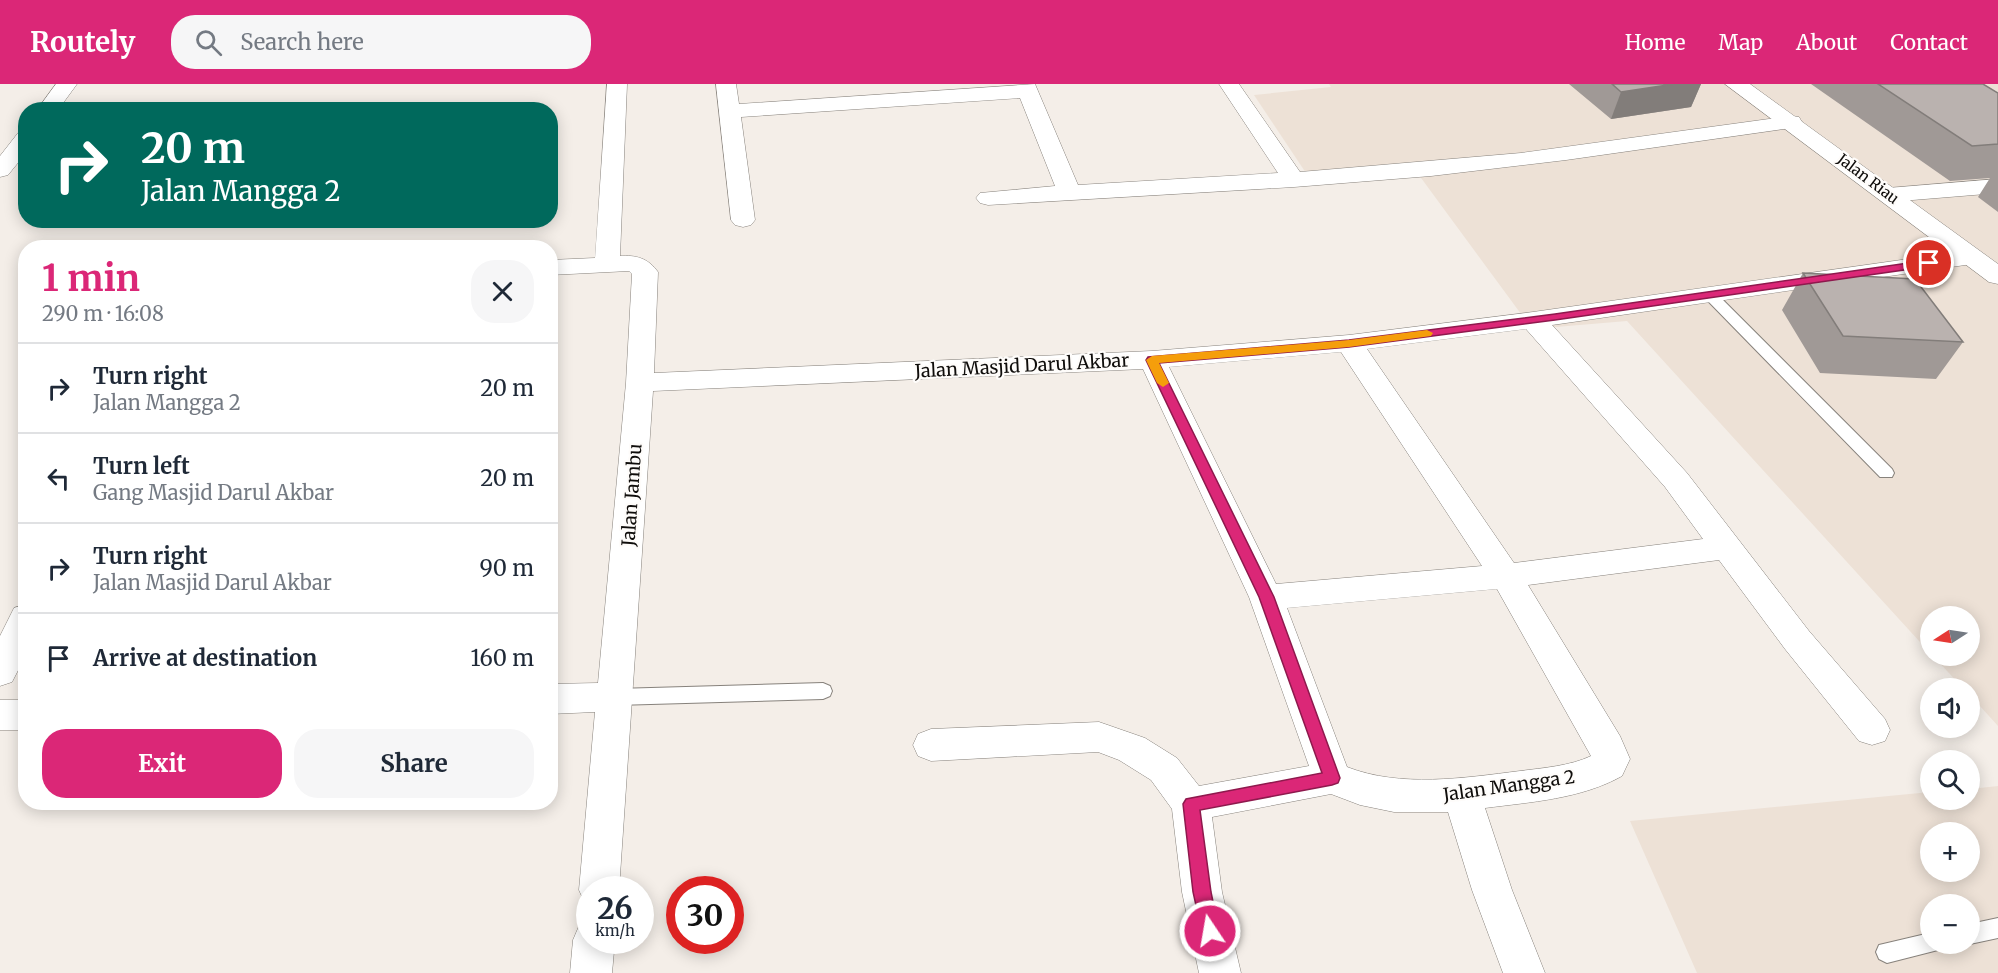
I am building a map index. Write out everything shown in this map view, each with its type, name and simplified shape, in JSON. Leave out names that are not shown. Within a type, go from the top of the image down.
[{"type":"main road","name":"Jalan Riau","points":[[1736,84],[1791,122],[1998,276]]},
{"type":"street","points":[[53,102],[67,84]]},
{"type":"street","points":[[558,267],[607,264],[616,84]]},
{"type":"street","points":[[726,84],[743,220]]},
{"type":"street","points":[[1229,84],[1294,180]]},
{"type":"street","points":[[729,111],[1026,87],[1069,192]]},
{"type":"street","points":[[988,198],[1294,180],[1433,169],[1568,154],[1791,122]]},
{"type":"street","points":[[0,170],[18,148]]},
{"type":"street","points":[[1888,195],[1998,186]]},
{"type":"street","name":"Jalan Masjid Darul Akbar","points":[[640,382],[1152,360],[1349,343],[1710,296],[1972,257]]},
{"type":"street","name":"Jalan Jambu","points":[[600,876],[640,382],[645,272],[631,263],[607,264]]},
{"type":"street","points":[[1533,320],[1676,480],[1797,640],[1872,730]]},
{"type":"street","name":"Jalan Mangga 2","points":[[1332,778],[1360,789],[1394,795],[1462,795],[1547,784],[1606,769],[1611,759],[1607,747],[1506,576],[1349,343]]},
{"type":"street","points":[[1152,360],[1266,597],[1332,778],[1191,804]]},
{"type":"street","points":[[1266,597],[1506,576],[1728,546]]},
{"type":"street","points":[[0,672],[18,634]]},
{"type":"street","points":[[558,699],[616,697]]},
{"type":"street","points":[[0,715],[18,715]]},
{"type":"street","points":[[932,745],[1099,737],[1132,749],[1164,769],[1191,804],[1202,892],[1220,973]]},
{"type":"street","points":[[1462,795],[1492,890],[1524,973]]},
{"type":"street","points":[[591,973],[593,954]]},
{"type":"lane","points":[[1710,296],[1886,473]]},
{"type":"lane","points":[[616,697],[823,691]]},
{"type":"lane","points":[[1980,932],[1998,928]]},
{"type":"lane","points":[[1887,952],[1920,944]]},
{"type":"shaded area","points":[[1329,84],[1998,84],[1998,726],[1980,706],[1980,678],[1954,678],[1942,666],[1980,666],[1980,606],[1920,606],[1920,642],[1627,321],[1532,329],[1413,167],[1308,176],[1254,95],[1331,87]]},
{"type":"shaded area","points":[[1998,786],[1998,973],[1697,973],[1630,821],[1920,793],[1920,810],[1980,810],[1980,788]]},
{"type":"building","points":[[1612,84],[1674,84],[1621,92]]},
{"type":"building","points":[[1878,84],[1983,84],[1998,93],[1998,144],[1972,146]]},
{"type":"building","points":[[1803,273],[1915,279],[1963,342],[1843,336]]},
{"type":"slow traffic","points":[[1163,383],[1152,360],[1349,343],[1427,333]]},
{"type":"route","points":[[1210,931],[1202,892],[1191,804],[1332,778],[1266,597],[1152,360],[1349,343],[1710,296],[1929,263]]}]
